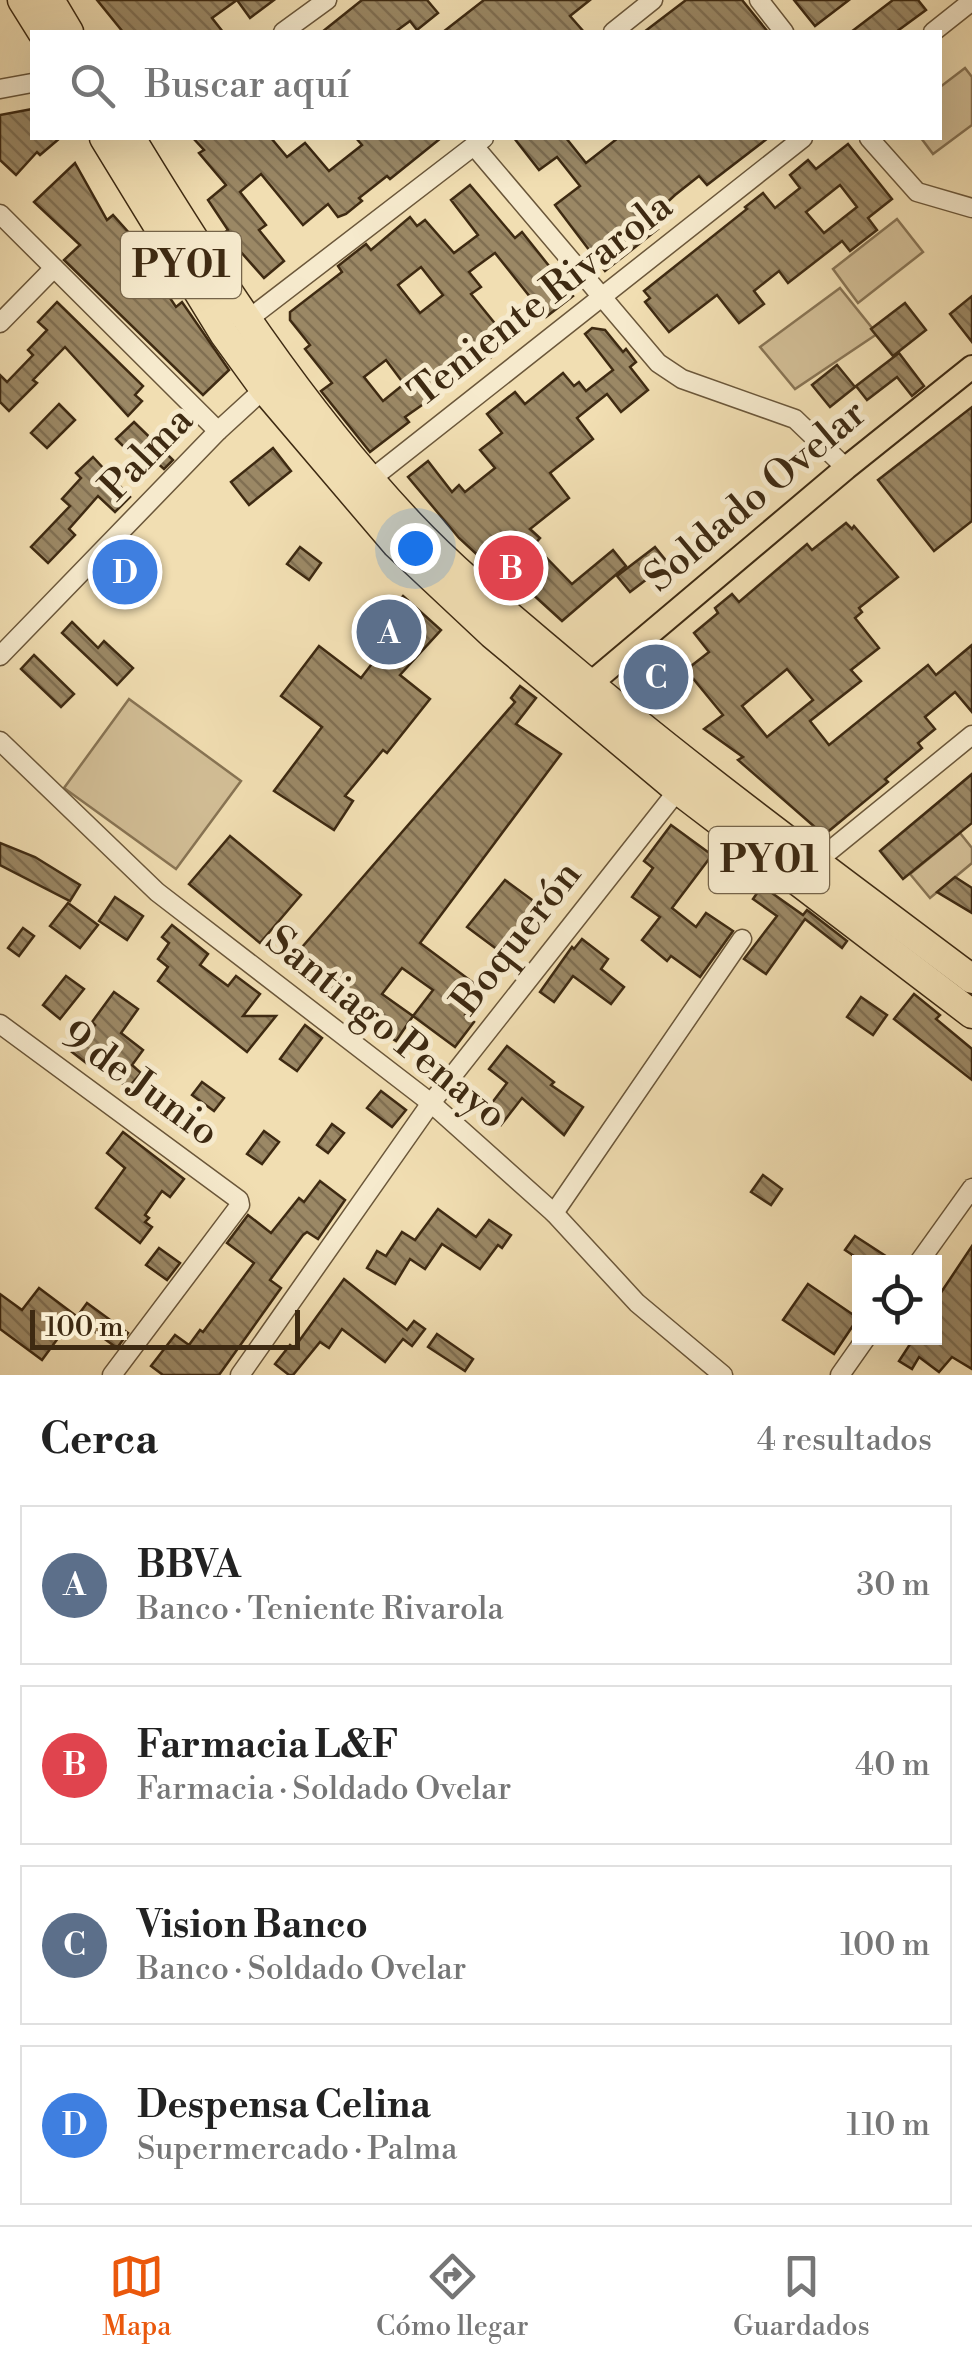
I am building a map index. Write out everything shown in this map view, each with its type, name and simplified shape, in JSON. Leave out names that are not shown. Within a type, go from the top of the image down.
[{"type":"highway","points":[[22,0],[41,30]]},
{"type":"highway","points":[[50,0],[68,30]]},
{"type":"highway","name":"PY01","points":[[105,140],[224,334],[264,390],[396,544],[439,587],[580,692],[692,768],[972,979]]},
{"type":"highway","name":"PY01","points":[[137,140],[246,320],[370,480],[678,790],[972,1014]]},
{"type":"main road","name":"Soldado Ovelar","points":[[580,692],[972,367]]},
{"type":"street","points":[[286,30],[327,0]]},
{"type":"street","points":[[615,30],[652,0]]},
{"type":"street","points":[[758,0],[782,30]]},
{"type":"street","points":[[936,30],[972,1]]},
{"type":"street","points":[[0,89],[30,83]]},
{"type":"street","name":"Teniente Rivarola","points":[[370,480],[800,140]]},
{"type":"street","points":[[872,140],[916,192],[972,208]]},
{"type":"street","points":[[246,320],[479,142],[658,363],[682,379],[795,419],[846,468]]},
{"type":"street","points":[[0,214],[218,431]]},
{"type":"street","points":[[0,322],[54,268]]},
{"type":"street","name":"Palma","points":[[0,656],[218,431],[264,390]]},
{"type":"street","points":[[816,862],[972,735]]},
{"type":"street","name":"Santiago Penayo","points":[[0,741],[157,892],[431,1103],[554,1213],[637,1303],[723,1375]]},
{"type":"street","name":"Boquerón","points":[[240,1375],[431,1103],[678,790]]},
{"type":"street","points":[[554,1213],[742,938]]},
{"type":"street","name":"9 de Junio","points":[[0,1024],[239,1200],[240,1206],[112,1375]]},
{"type":"street","points":[[925,1255],[972,1188]]},
{"type":"street","points":[[840,1375],[861,1345]]},
{"type":"shaded area","points":[[965,68],[972,77],[972,125],[933,154],[922,140],[942,140],[942,85]]},
{"type":"shaded area","points":[[897,219],[923,252],[858,303],[833,269]]},
{"type":"shaded area","points":[[840,288],[877,334],[795,389],[760,347]]},
{"type":"shaded area","points":[[129,699],[241,781],[176,869],[64,788]]},
{"type":"shaded area","points":[[960,833],[972,848],[972,863],[930,898],[910,874]]},
{"type":"building","points":[[97,0],[237,0],[212,18],[221,30],[121,30]]},
{"type":"building","points":[[237,0],[274,0],[250,18]]},
{"type":"building","points":[[362,0],[427,0],[438,13],[417,30],[410,21],[398,30],[324,30]]},
{"type":"building","points":[[484,0],[590,0],[570,16],[582,30],[446,30]]},
{"type":"building","points":[[686,0],[742,0],[766,30],[647,30]]},
{"type":"building","points":[[794,0],[849,0],[815,26]]},
{"type":"building","points":[[893,0],[918,0],[926,10],[899,30],[854,30]]},
{"type":"building","points":[[30,109],[30,140],[58,140],[40,155],[37,152],[16,175],[0,160],[0,115]]},
{"type":"building","points":[[195,140],[273,140],[287,157],[305,143],[329,171],[362,145],[358,140],[439,140],[359,198],[362,201],[346,214],[338,217],[328,204],[303,225],[261,174],[240,192],[266,225],[259,230],[284,261],[264,278],[224,233],[228,230],[208,200],[226,185],[199,153],[204,150]]},
{"type":"building","points":[[516,140],[568,140],[586,163],[615,140],[765,140],[707,185],[699,176],[675,195],[660,209],[667,217],[656,226],[658,229],[605,271],[555,205],[580,186],[557,157],[539,170]]},
{"type":"building","points":[[848,144],[892,199],[868,218],[877,230],[850,251],[842,241],[788,283],[779,271],[754,291],[764,304],[739,323],[717,295],[669,332],[645,302],[650,298],[644,291],[763,193],[775,208],[800,188],[790,175],[808,160],[816,169]],"holes":[[[840,185],[857,207],[824,233],[806,212]]]},
{"type":"building","points":[[75,163],[107,220],[113,215],[148,254],[143,258],[176,307],[182,302],[229,370],[203,395],[64,260],[80,245],[34,202]]},
{"type":"building","points":[[470,185],[515,238],[522,232],[573,296],[546,317],[495,253],[469,272],[481,287],[471,294],[510,342],[490,358],[479,344],[452,365],[462,377],[405,417],[409,422],[370,452],[321,391],[332,383],[305,349],[310,345],[290,320],[290,312],[342,272],[338,266],[366,244],[371,250],[410,217],[417,226],[425,220],[454,253],[478,235],[451,200]],"holes":[[[421,267],[443,295],[420,313],[398,285]],[[386,360],[404,384],[383,401],[364,377]]]},
{"type":"building","points":[[972,296],[972,342],[950,314]]},
{"type":"building","points":[[57,302],[143,386],[135,395],[142,401],[128,416],[65,347],[9,411],[0,402],[0,375],[7,382],[33,355],[28,350],[47,330],[38,322]]},
{"type":"building","points":[[905,303],[926,330],[893,356],[871,329]]},
{"type":"building","points":[[592,328],[605,330],[623,352],[626,349],[636,362],[630,367],[648,390],[621,412],[607,394],[577,418],[593,439],[550,473],[569,498],[530,529],[540,538],[534,545],[572,584],[613,550],[626,566],[562,621],[505,569],[499,575],[459,538],[408,477],[428,461],[452,492],[459,485],[465,492],[495,468],[480,450],[502,433],[487,414],[515,392],[525,404],[563,373],[574,386],[579,382],[586,391],[613,370],[585,334]]},
{"type":"building","points":[[899,353],[924,386],[912,396],[897,377],[867,400],[856,386]]},
{"type":"building","points":[[837,365],[855,387],[830,407],[812,385]]},
{"type":"building","points":[[59,404],[75,420],[47,448],[31,433]]},
{"type":"building","points":[[972,407],[972,521],[934,551],[878,480]]},
{"type":"building","points":[[134,422],[173,460],[164,469],[134,442],[126,449],[116,439]]},
{"type":"building","points":[[273,448],[291,471],[249,505],[231,482]]},
{"type":"building","points":[[93,457],[130,497],[115,512],[98,496],[69,529],[75,535],[48,563],[31,547],[70,506],[62,499],[81,478],[76,473]]},
{"type":"building","points":[[846,523],[852,529],[854,526],[898,577],[859,608],[862,612],[855,618],[879,648],[851,670],[861,681],[810,721],[829,745],[928,665],[936,675],[972,645],[972,712],[955,692],[925,717],[935,729],[918,743],[922,748],[824,835],[738,760],[743,757],[704,729],[723,715],[686,670],[709,652],[694,633],[718,613],[715,608],[732,594],[739,602],[807,544],[812,550]],"holes":[[[787,669],[813,700],[767,737],[742,706]]]},
{"type":"building","points":[[300,547],[321,563],[309,580],[287,564]]},
{"type":"building","points":[[655,547],[668,563],[630,592],[617,576]]},
{"type":"building","points":[[134,564],[153,584],[140,597],[119,580]]},
{"type":"building","points":[[403,596],[441,630],[400,675],[430,699],[387,753],[383,750],[345,796],[353,801],[334,830],[274,791],[322,727],[281,696],[319,646],[361,678],[384,648],[361,626],[381,605],[389,612]]},
{"type":"building","points":[[72,622],[98,648],[104,641],[133,668],[117,685],[62,633]]},
{"type":"building","points":[[654,652],[681,679],[657,702],[630,675]]},
{"type":"building","points":[[34,655],[74,694],[61,707],[21,669]]},
{"type":"building","points":[[520,686],[536,698],[516,724],[561,754],[420,943],[483,990],[465,1015],[474,1022],[455,1047],[413,1016],[396,1041],[376,1028],[380,1023],[290,961],[515,702],[511,698]],"holes":[[[402,968],[433,990],[413,1016],[382,994]]]},
{"type":"building","points":[[972,774],[972,823],[903,879],[880,851]]},
{"type":"building","points":[[671,825],[712,855],[672,908],[696,927],[706,913],[733,931],[700,977],[671,956],[667,961],[642,940],[660,917],[632,897],[653,868],[644,861]]},
{"type":"building","points":[[230,836],[301,895],[260,943],[189,884]]},
{"type":"building","points":[[0,843],[35,857],[80,885],[70,901],[0,865]]},
{"type":"building","points":[[955,877],[972,888],[972,913],[937,892]]},
{"type":"building","points":[[505,880],[539,905],[502,953],[467,927]]},
{"type":"building","points":[[762,886],[803,915],[807,910],[847,941],[842,948],[805,919],[766,974],[744,959],[777,916],[753,899]]},
{"type":"building","points":[[115,897],[143,916],[127,940],[99,921]]},
{"type":"building","points":[[68,903],[98,925],[80,948],[50,926]]},
{"type":"building","points":[[172,925],[208,954],[200,965],[228,986],[236,976],[260,994],[243,1016],[276,1016],[247,1052],[158,981],[168,967],[158,959],[169,943],[162,937]]},
{"type":"building","points":[[23,928],[34,936],[19,956],[8,948]]},
{"type":"building","points":[[582,939],[608,959],[601,969],[624,987],[611,1004],[573,976],[554,1002],[540,992]]},
{"type":"building","points":[[66,976],[84,989],[60,1019],[43,1005]]},
{"type":"building","points":[[114,992],[138,1009],[121,1033],[143,1050],[132,1065],[141,1073],[128,1088],[98,1064],[94,1069],[72,1052],[95,1025],[92,1022]]},
{"type":"building","points":[[914,994],[940,1015],[936,1019],[972,1049],[972,1080],[894,1019]]},
{"type":"building","points":[[861,997],[887,1015],[873,1035],[847,1017]]},
{"type":"building","points":[[305,1025],[322,1038],[297,1071],[280,1059]]},
{"type":"building","points":[[507,1046],[583,1107],[564,1135],[522,1098],[501,1125],[485,1112],[507,1083],[489,1069]]},
{"type":"building","points":[[202,1082],[224,1098],[214,1111],[192,1095]]},
{"type":"building","points":[[381,1091],[406,1110],[392,1127],[367,1108]]},
{"type":"building","points":[[332,1124],[344,1133],[328,1153],[317,1145]]},
{"type":"building","points":[[264,1131],[279,1142],[262,1164],[247,1154]]},
{"type":"building","points":[[123,1132],[184,1179],[170,1197],[162,1191],[145,1215],[149,1218],[145,1222],[152,1227],[140,1243],[96,1208],[125,1168],[107,1153]]},
{"type":"building","points":[[763,1175],[782,1189],[771,1205],[751,1192]]},
{"type":"building","points":[[320,1181],[345,1200],[318,1239],[307,1232],[303,1235],[270,1280],[281,1288],[219,1375],[163,1375],[151,1366],[175,1335],[189,1345],[200,1330],[203,1332],[254,1263],[227,1243],[248,1215],[271,1233],[299,1198],[304,1202]]},
{"type":"building","points":[[438,1209],[476,1237],[489,1220],[511,1235],[480,1269],[442,1244],[425,1269],[410,1259],[395,1284],[367,1268],[377,1251],[386,1256],[402,1232],[415,1240]]},
{"type":"building","points":[[855,1236],[884,1255],[852,1255],[845,1250]]},
{"type":"building","points":[[972,1246],[972,1369],[952,1357],[939,1372],[919,1357],[912,1369],[899,1361],[909,1345],[942,1345],[942,1291]]},
{"type":"building","points":[[159,1248],[180,1263],[167,1280],[146,1265]]},
{"type":"building","points":[[344,1279],[407,1330],[414,1321],[425,1329],[412,1346],[403,1339],[385,1362],[342,1329],[329,1348],[320,1342],[289,1375],[275,1364],[290,1345],[294,1348]]},
{"type":"building","points":[[808,1284],[852,1314],[852,1327],[834,1354],[783,1320]]},
{"type":"building","points":[[39,1288],[75,1315],[42,1360],[0,1329],[0,1294],[22,1310]]},
{"type":"building","points":[[87,1303],[128,1333],[117,1348],[76,1318]]},
{"type":"building","points":[[437,1334],[473,1359],[465,1371],[428,1347]]},
{"type":"place","name":"Farmacia L&F","points":[[511,568]]},
{"type":"place","name":"Despensa Celina","points":[[125,572]]},
{"type":"place","name":"BBVA","points":[[389,632]]},
{"type":"place","name":"Vision Banco","points":[[656,677]]}]
